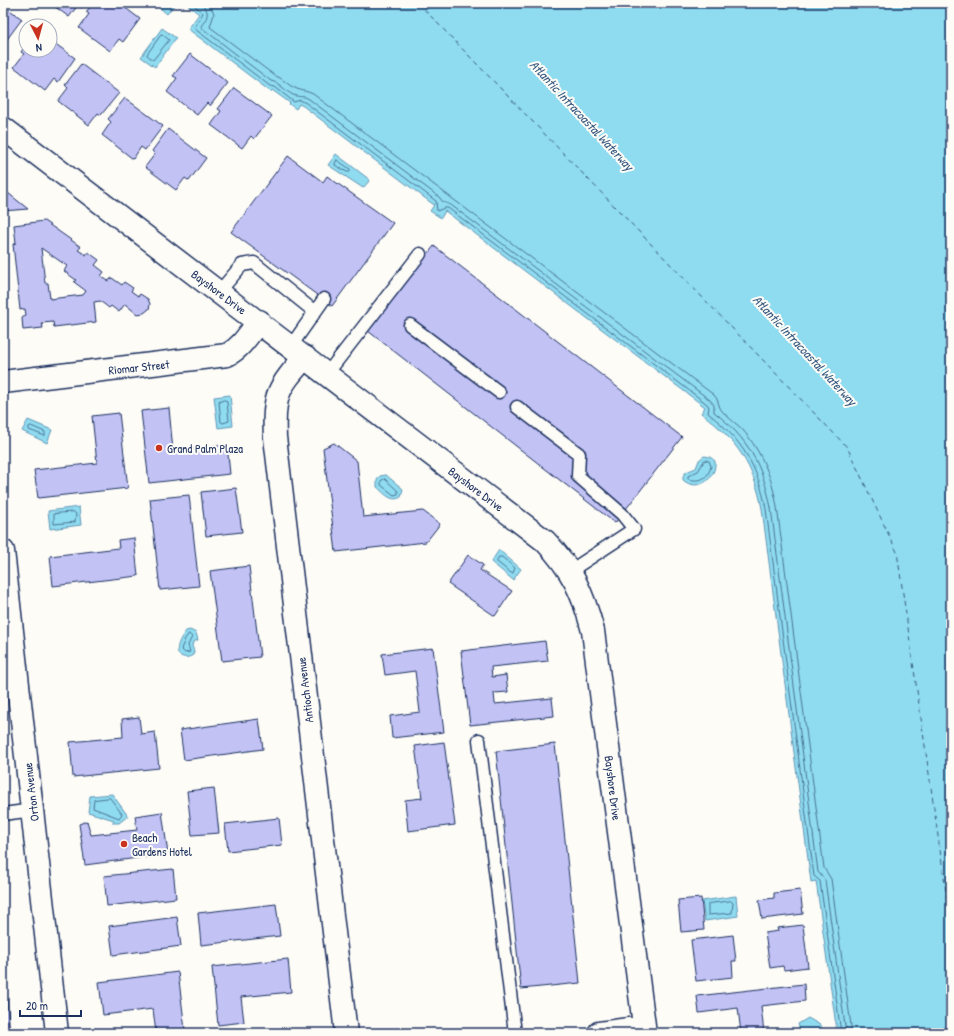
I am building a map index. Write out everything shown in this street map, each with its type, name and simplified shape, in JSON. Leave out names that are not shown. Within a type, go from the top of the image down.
[{"type":"street","name":"Bayshore Drive","points":[[3,128],[298,351],[326,375],[545,542],[570,571],[580,589],[587,608],[596,653],[645,1030]]},
{"type":"street","name":"Riomar Street","points":[[3,382],[227,355],[235,352],[243,344],[259,322]]},
{"type":"street","name":"Antioch Avenue","points":[[298,351],[282,382],[278,394],[275,408],[275,437],[346,1033]]},
{"type":"street","name":"Orton Avenue","points":[[3,551],[10,667],[33,810],[57,1033]]},
{"type":"street","points":[[599,1033],[645,1030]]},
{"type":"lane","points":[[326,375],[420,254]]},
{"type":"lane","points":[[219,292],[242,265],[254,263],[315,312]]},
{"type":"lane","points":[[298,351],[315,312],[324,299]]},
{"type":"lane","points":[[410,325],[499,392]]},
{"type":"lane","points":[[517,407],[580,454],[578,476],[622,514],[634,529],[570,571]]},
{"type":"lane","points":[[479,740],[515,1033]]},
{"type":"lane","points":[[3,814],[33,810]]},
{"type":"water","points":[[154,3],[176,3],[167,14]]},
{"type":"water","name":"Atlantic Intracoastal Waterway","points":[[185,3],[951,3],[951,1033],[837,1033],[816,881],[811,882],[762,509],[759,494],[749,467],[734,444],[725,433],[701,413],[705,407],[445,211],[441,218],[430,211],[434,205],[303,106],[299,104],[296,109],[289,104],[290,103],[272,90],[271,92],[188,29],[199,14]]},
{"type":"water","points":[[162,28],[176,38],[155,67],[141,57]]},
{"type":"water","points":[[336,154],[370,180],[363,188],[328,165]]},
{"type":"water","points":[[230,395],[233,426],[218,428],[214,397]]},
{"type":"water","points":[[28,420],[52,430],[47,443],[22,431]]},
{"type":"water","points":[[704,456],[710,457],[715,461],[715,467],[710,478],[705,482],[695,485],[689,484],[683,480],[683,476],[686,472],[696,468],[699,460]]},
{"type":"water","points":[[386,475],[403,489],[401,497],[397,499],[391,498],[377,487],[377,480],[380,476]]},
{"type":"water","points":[[79,507],[81,525],[50,529],[48,511]]},
{"type":"water","points":[[499,550],[521,569],[513,580],[491,562]]},
{"type":"water","points":[[190,630],[196,633],[198,640],[193,642],[193,655],[183,657],[179,655],[177,649],[178,645],[186,631]]},
{"type":"water","points":[[112,794],[128,816],[119,823],[112,823],[114,820],[88,812],[90,796]]},
{"type":"water","points":[[736,896],[738,916],[705,921],[702,901]]},
{"type":"water","points":[[808,1018],[820,1025],[825,1033],[801,1033],[798,1024]]},
{"type":"building","points":[[50,3],[85,3],[81,8],[78,5],[69,17]]},
{"type":"building","points":[[93,3],[119,3],[140,19],[123,42],[119,39],[110,51],[79,28],[89,14],[86,12]]},
{"type":"building","points":[[3,5],[21,18],[18,18],[18,24],[5,42],[3,41]]},
{"type":"building","points":[[58,46],[75,58],[58,82],[54,79],[45,91],[14,67],[21,58],[58,58]]},
{"type":"building","points":[[190,54],[228,83],[210,106],[207,103],[197,115],[167,92],[177,78],[173,76]]},
{"type":"building","points":[[81,64],[119,93],[101,115],[98,113],[89,125],[58,101],[68,88],[65,85]]},
{"type":"building","points":[[234,88],[272,116],[254,139],[251,136],[242,148],[211,125],[221,111],[218,109]]},
{"type":"building","points":[[125,98],[163,126],[145,150],[141,147],[133,159],[102,135],[111,122],[108,119]]},
{"type":"building","points":[[168,129],[206,158],[189,181],[185,178],[176,190],[145,167],[155,154],[152,151]]},
{"type":"building","points":[[288,156],[323,182],[327,176],[393,223],[332,306],[231,232]]},
{"type":"building","points":[[3,189],[28,209],[3,211]]},
{"type":"building","points":[[44,221],[81,247],[78,250],[86,255],[88,252],[99,260],[95,265],[104,272],[101,276],[108,281],[112,278],[122,285],[124,282],[133,288],[131,291],[138,296],[140,294],[148,299],[150,304],[149,309],[144,313],[137,314],[125,304],[119,312],[111,306],[109,308],[100,301],[94,302],[96,322],[54,327],[53,322],[42,323],[43,328],[23,330],[22,318],[26,315],[25,309],[20,310],[13,244],[16,243],[14,225]],"holes":[[[41,248],[67,266],[64,271],[76,280],[74,282],[86,291],[83,295],[50,299],[48,283],[45,283]]]},
{"type":"building","points":[[434,246],[682,437],[615,523],[368,331]]},
{"type":"building","name":"Grand Palm Plaza","points":[[169,408],[173,451],[227,445],[230,474],[149,483],[141,411]]},
{"type":"building","points":[[119,413],[128,488],[38,498],[34,470],[97,463],[92,416]]},
{"type":"building","points":[[334,443],[357,461],[363,517],[423,511],[440,524],[426,542],[336,552],[323,448]]},
{"type":"building","points":[[236,488],[242,532],[206,536],[201,492]]},
{"type":"building","points":[[189,495],[199,586],[160,590],[150,499]]},
{"type":"building","points":[[134,538],[138,576],[53,586],[50,556],[119,548],[118,540]]},
{"type":"building","points":[[468,555],[483,565],[480,570],[512,591],[495,616],[448,584]]},
{"type":"building","points":[[249,566],[260,657],[222,661],[210,571]]},
{"type":"building","points":[[545,641],[548,661],[491,667],[492,677],[506,675],[508,692],[494,693],[495,704],[552,698],[554,716],[470,725],[461,651]]},
{"type":"building","points":[[433,648],[444,732],[392,738],[390,716],[420,712],[415,671],[385,675],[382,654]]},
{"type":"building","points":[[139,717],[141,734],[155,732],[159,768],[73,777],[70,742],[123,737],[122,719]]},
{"type":"building","points":[[259,719],[263,749],[184,760],[180,730]]},
{"type":"building","points":[[444,742],[455,825],[408,831],[405,800],[422,798],[415,746]]},
{"type":"building","points":[[555,744],[580,983],[521,989],[496,751]]},
{"type":"building","points":[[214,788],[219,833],[192,835],[187,791]]},
{"type":"building","name":"Beach Gardens Hotel","points":[[162,812],[168,854],[85,865],[79,824],[87,821],[91,835],[137,830],[135,816]]},
{"type":"building","points":[[279,818],[282,845],[228,851],[225,824]]},
{"type":"building","points":[[173,869],[176,898],[107,906],[104,876]]},
{"type":"building","points":[[800,890],[803,914],[762,919],[759,900],[774,898],[774,893]]},
{"type":"building","points":[[701,898],[704,930],[681,932],[678,900]]},
{"type":"building","points":[[276,904],[280,936],[201,945],[198,913]]},
{"type":"building","points":[[177,917],[181,946],[113,955],[109,926]]},
{"type":"building","points":[[803,925],[808,967],[784,970],[783,966],[770,968],[765,933],[778,931],[777,928]]},
{"type":"building","points":[[733,935],[736,961],[732,961],[733,977],[696,981],[691,940]]},
{"type":"building","points":[[288,959],[291,992],[241,997],[244,1022],[218,1025],[212,967]]},
{"type":"building","points":[[178,972],[185,1030],[156,1033],[153,1009],[103,1015],[99,982]]},
{"type":"building","points":[[804,984],[805,1001],[761,1006],[764,1033],[741,1033],[738,1008],[699,1013],[697,996]]},
{"type":"building","points":[[3,987],[6,987],[10,1033],[3,1033]]},
{"type":"ferry route","points":[[418,3],[847,447],[897,552],[951,926]]},
{"type":"place","name":"Grand Palm Plaza","points":[[159,448]]},
{"type":"place","name":"Beach Gardens Hotel","points":[[124,844]]}]
